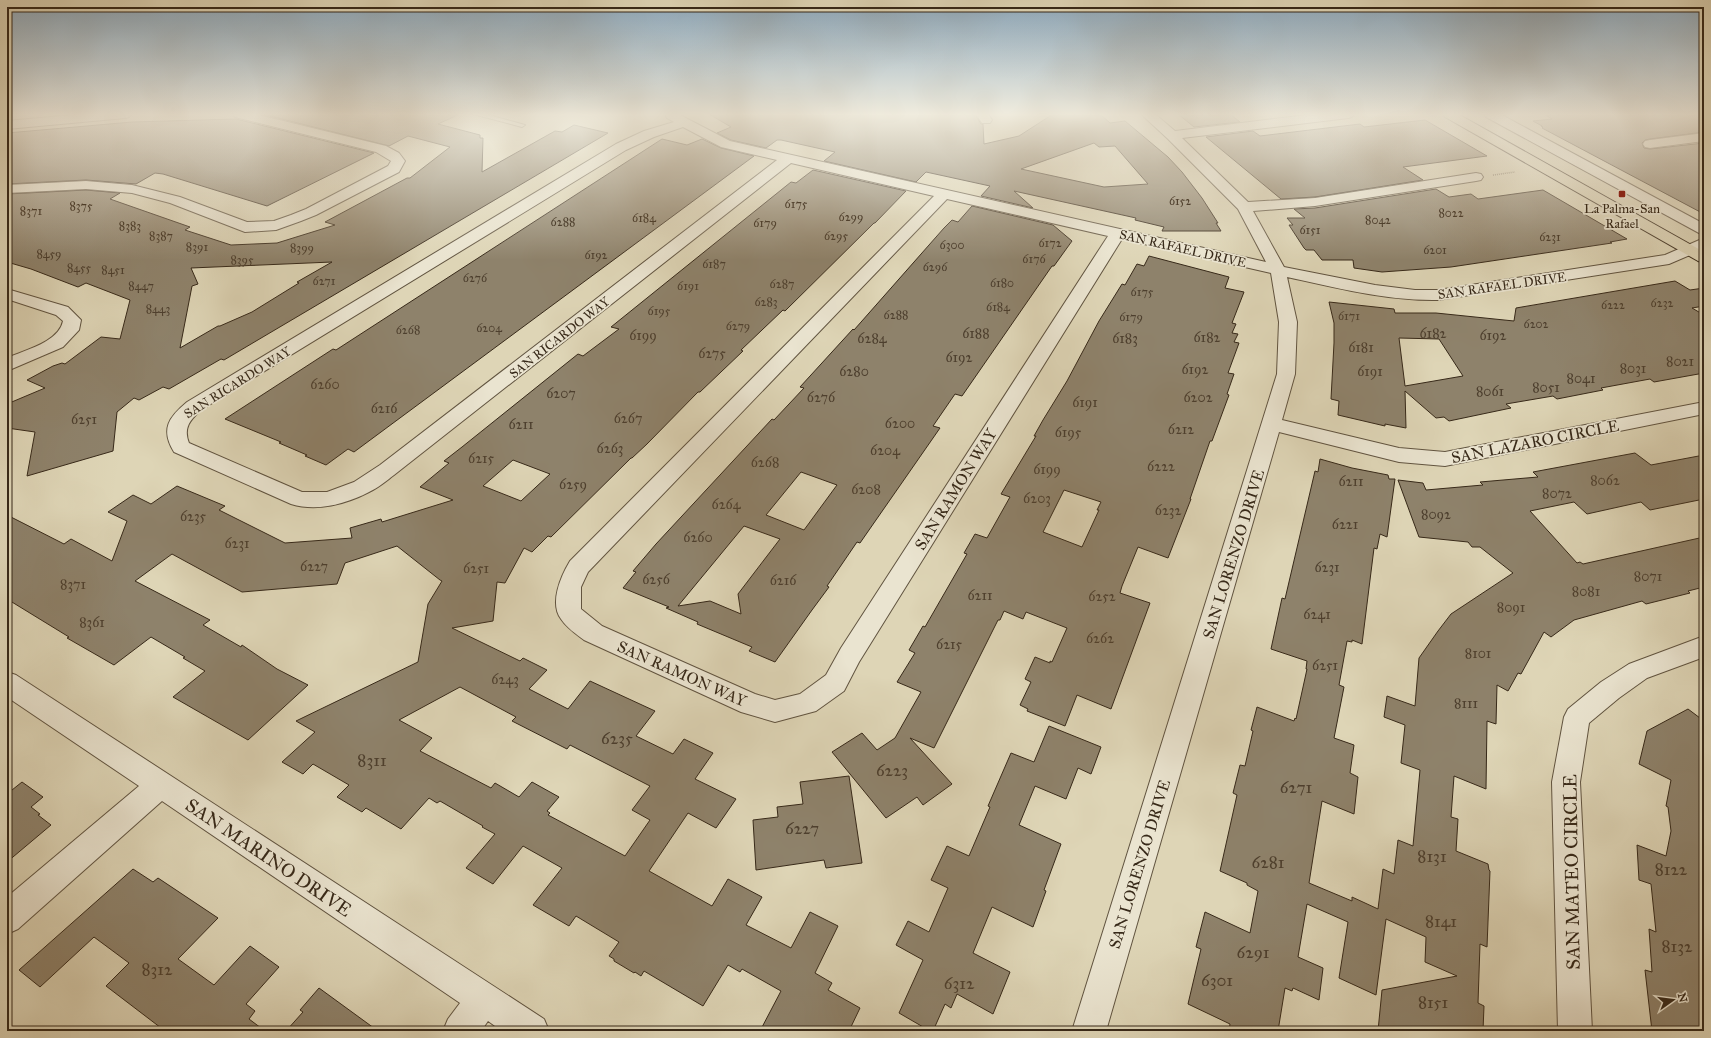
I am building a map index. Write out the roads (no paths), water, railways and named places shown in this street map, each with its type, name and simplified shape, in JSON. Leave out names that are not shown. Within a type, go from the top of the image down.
[{"type":"main road","points":[[1535,162],[1704,258]]},
{"type":"street","points":[[7,189],[74,185],[95,185],[132,189],[158,195],[245,227],[276,225],[311,212],[394,169],[397,162]]},
{"type":"street","name":"SAN RICARDO WAY","points":[[596,162],[194,406],[180,417],[176,430],[176,439],[181,448],[299,499],[329,499],[362,487],[387,470],[783,162]]},
{"type":"street","name":"SAN RAFAEL DRIVE","points":[[802,162],[1278,270],[1352,286],[1397,293],[1435,295],[1462,292],[1669,259],[1704,243]]},
{"type":"street","name":"SAN LORENZO DRIVE","points":[[1089,1031],[1286,374],[1288,322],[1278,270],[1244,207],[1199,162]]},
{"type":"street","points":[[1579,162],[1704,230]]},
{"type":"street","points":[[1244,207],[1315,202],[1476,177]]},
{"type":"street","name":"SAN RAMON WAY","points":[[944,194],[578,568],[569,587],[569,612],[578,622],[593,633],[750,704],[775,711],[807,703],[835,683],[850,655],[1118,234]]},
{"type":"street","points":[[7,294],[62,311],[72,320],[70,330],[57,343],[7,365]]},
{"type":"street","name":"SAN LAZARO CIRCLE","points":[[1272,424],[1399,455],[1445,459],[1704,408]]},
{"type":"street","name":"SAN MATEO CIRCLE","points":[[1575,1031],[1566,782],[1577,717],[1610,690],[1638,671],[1704,646]]},
{"type":"street","name":"SAN MARINO DRIVE","points":[[7,683],[532,1031]]},
{"type":"street","points":[[7,918],[160,785]]},
{"type":"street","points":[[460,1031],[484,1000]]},
{"type":"place","name":"La Palma-San Rafael","points":[[1622,194]]}]
